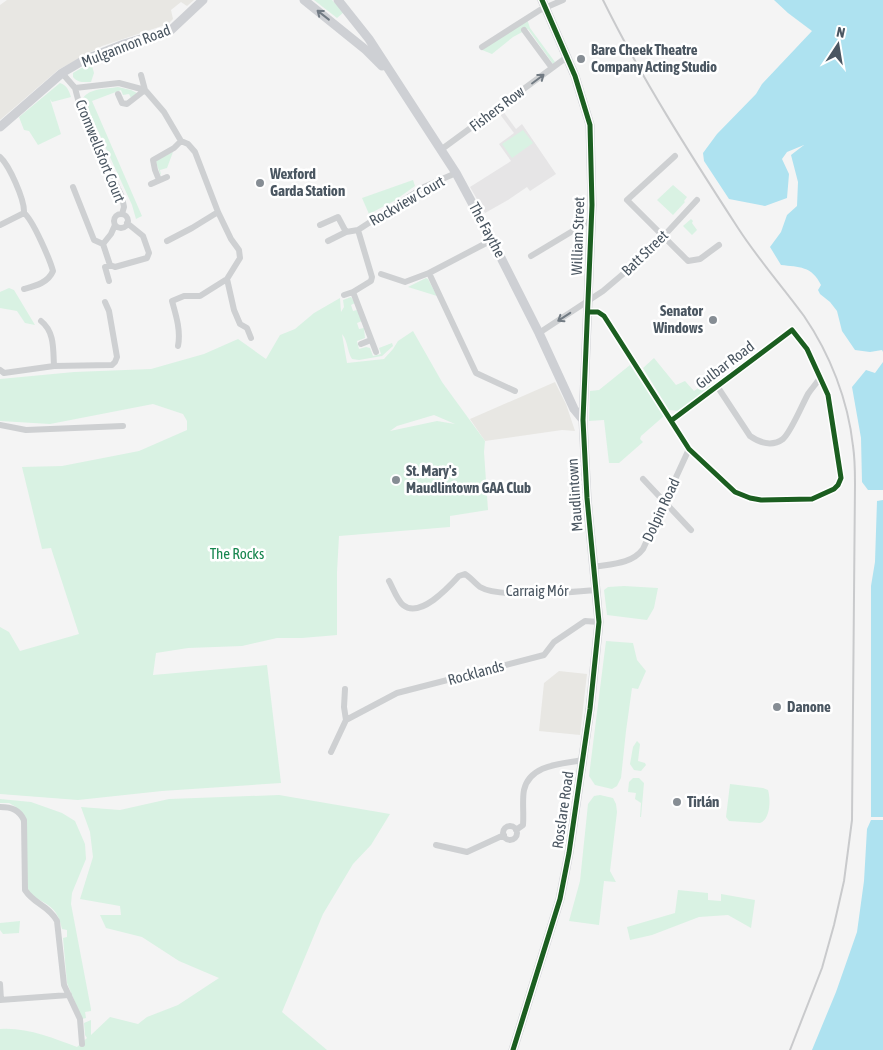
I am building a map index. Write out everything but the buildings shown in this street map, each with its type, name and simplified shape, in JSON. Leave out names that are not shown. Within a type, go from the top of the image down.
[{"type":"main road","name":"Mulgannon Road","points":[[0,127],[62,73],[104,51],[171,30],[202,0]]},
{"type":"main road","name":"The Faythe","points":[[304,0],[346,33],[373,51]]},
{"type":"main road","name":"The Faythe","points":[[338,0],[356,22],[373,51],[393,75],[442,149],[492,240],[539,333],[574,409],[583,420]]},
{"type":"main road","name":"William Street","points":[[543,4],[584,100],[590,124],[592,163],[591,220],[583,420]]},
{"type":"main road","points":[[346,33],[354,28],[356,22]]},
{"type":"main road","points":[[567,393],[576,397],[584,396]]},
{"type":"main road","name":"Maudlintown","points":[[583,420],[587,498],[594,567]]},
{"type":"main road","name":"Rosslare Road","points":[[513,1050],[560,899],[570,847],[594,676],[599,622],[594,567]]},
{"type":"street","points":[[482,47],[543,4],[563,0]]},
{"type":"street","points":[[524,30],[552,68]]},
{"type":"street","name":"Fishers Row","points":[[442,149],[567,57]]},
{"type":"street","points":[[62,73],[76,88],[119,83],[146,90]]},
{"type":"street","points":[[140,75],[146,90],[164,112],[181,141],[188,144],[195,152],[218,212],[231,239],[239,250],[240,258],[228,279],[200,296],[184,296],[172,301],[178,323],[178,346]]},
{"type":"street","name":"Cromwellsfort Court","points":[[76,88],[80,107],[122,197],[124,207],[122,214]]},
{"type":"street","points":[[118,94],[122,103],[127,104],[146,90]]},
{"type":"street","points":[[159,180],[154,170],[153,160],[174,148],[181,141]]},
{"type":"street","points":[[675,156],[627,200],[688,261],[700,259],[719,245]]},
{"type":"street","points":[[0,157],[6,163],[22,198],[24,213]]},
{"type":"street","name":"Rockview Court","points":[[328,241],[346,232],[358,230],[424,187],[456,173]]},
{"type":"street","points":[[151,184],[167,177]]},
{"type":"street","points":[[73,187],[94,240],[103,244],[110,265],[105,267],[110,281]]},
{"type":"street","name":"Batt Street","points":[[539,333],[588,301],[650,252],[697,200]]},
{"type":"street","points":[[167,241],[218,212]]},
{"type":"street","points":[[0,225],[24,213]]},
{"type":"street","points":[[24,213],[29,216],[34,225],[53,271],[51,277],[46,281],[24,289]]},
{"type":"street","name":"Cromwellsfort Court","points":[[110,265],[115,267],[147,258],[149,253],[142,236],[127,223],[126,217],[122,214]]},
{"type":"street","name":"Cromwellsfort Court","points":[[103,244],[111,234],[116,216],[122,214]]},
{"type":"street","points":[[320,225],[338,214],[346,232]]},
{"type":"street","points":[[531,256],[591,220]]},
{"type":"street","name":"Cromwellsfort Court","points":[[115,225],[123,228],[127,223]]},
{"type":"street","name":"Rockview Court","points":[[344,295],[371,281],[372,277],[358,230]]},
{"type":"street","points":[[381,274],[405,282],[428,273],[492,240]]},
{"type":"street","points":[[428,273],[476,373],[515,391]]},
{"type":"street","points":[[228,279],[234,310],[240,324],[247,328],[251,338]]},
{"type":"street","points":[[353,292],[376,352]]},
{"type":"street","points":[[0,370],[4,373],[54,366],[112,365],[117,357],[109,312],[105,302]]},
{"type":"street","points":[[588,312],[598,312],[604,316],[689,449],[735,492],[761,500],[812,499],[834,490],[841,478],[832,411],[828,395],[820,378],[784,438],[774,443],[758,441],[750,436],[717,386]]},
{"type":"street","points":[[41,321],[51,332],[54,366]]},
{"type":"street","name":"Gulbar Road","points":[[672,420],[792,330],[807,349],[820,378]]},
{"type":"street","points":[[361,344],[371,340]]},
{"type":"street","points":[[0,425],[26,430],[123,426]]},
{"type":"street","name":"Dolpin Road","points":[[594,567],[629,560],[637,556],[643,549],[689,449]]},
{"type":"street","points":[[643,479],[691,530]]},
{"type":"street","name":"Carraig Mór","points":[[389,581],[404,605],[410,608],[430,604],[460,576],[465,574],[471,577],[479,587],[488,590],[532,594],[596,590]]},
{"type":"street","name":"Rocklands","points":[[346,720],[397,693],[544,655],[554,642],[585,620],[599,622]]},
{"type":"street","points":[[331,752],[346,720],[344,707],[345,689]]},
{"type":"street","points":[[436,845],[467,852],[504,835],[507,839],[513,839],[516,836],[516,830],[523,825],[524,789],[530,777],[539,769],[583,760]]},
{"type":"street","points":[[0,807],[13,809],[20,813],[24,820],[25,890],[30,897],[48,908],[58,921],[64,985],[80,1020],[85,1042]]},
{"type":"street","points":[[0,984],[1,1000],[69,995]]},
{"type":"shaded area","points":[[7,0],[194,0],[187,6],[181,2],[171,10],[173,19],[168,24],[102,46],[58,70],[0,120],[0,5]]},
{"type":"shaded area","points":[[503,111],[516,129],[522,124],[556,174],[530,191],[527,187],[485,213],[470,187],[511,161],[499,144],[514,133],[499,113]]},
{"type":"shaded area","points":[[555,382],[566,404],[575,431],[562,430],[485,441],[470,419]]},
{"type":"shaded area","points":[[559,671],[587,674],[580,735],[539,731],[544,683]]},
{"type":"green space","points":[[314,0],[332,0],[344,12],[337,18]]},
{"type":"green space","points":[[527,19],[530,28],[555,62],[553,64],[528,29],[513,37],[492,54],[482,50]]},
{"type":"green space","points":[[95,60],[92,66],[94,73],[91,82],[79,81],[73,77],[73,73]]},
{"type":"green space","points":[[60,83],[66,87],[71,97],[52,102],[50,99],[61,134],[38,145],[29,131],[24,130],[19,117]]},
{"type":"green space","points":[[118,87],[137,93],[131,98],[129,94],[123,95],[121,90],[92,101],[142,216],[136,219],[132,205],[83,98],[90,92]]},
{"type":"green space","points":[[523,130],[533,143],[512,158],[502,144]]},
{"type":"green space","points":[[173,152],[167,168],[160,170],[161,175],[156,162],[158,159]]},
{"type":"green space","points":[[413,180],[415,186],[394,201],[369,214],[362,198]]},
{"type":"green space","points":[[673,185],[687,197],[673,215],[657,200]]},
{"type":"green space","points":[[691,219],[697,230],[692,235],[683,226]]},
{"type":"green space","points":[[426,278],[428,279],[437,296],[408,287]]},
{"type":"green space","points":[[9,288],[14,290],[35,325],[25,323],[17,311],[0,308],[0,292]]},
{"type":"green space","name":"The Rocks","points":[[351,297],[355,303],[351,305],[353,311],[357,310],[362,321],[357,323],[359,329],[364,328],[365,338],[357,341],[359,349],[370,348],[373,356],[381,354],[379,348],[392,343],[393,346],[382,356],[359,360],[352,359],[342,334],[347,363],[384,359],[398,341],[413,331],[442,382],[485,441],[488,510],[450,516],[450,527],[339,536],[337,635],[277,638],[242,646],[188,648],[156,653],[153,675],[267,665],[281,783],[162,791],[78,800],[0,794],[0,627],[9,632],[20,651],[79,634],[51,548],[42,549],[22,467],[62,466],[139,451],[187,430],[187,421],[183,414],[153,404],[50,424],[0,421],[0,379],[74,372],[151,369],[204,354],[238,339],[266,359],[280,335],[295,329],[314,313],[340,298],[341,312],[344,307],[343,300]],"holes":[[[434,415],[455,424],[437,421],[390,431],[397,426]]]},
{"type":"green space","points":[[654,358],[676,385],[685,381],[694,391],[708,381],[711,386],[679,411],[669,410],[643,368]]},
{"type":"green space","points":[[630,365],[664,416],[641,436],[640,439],[643,442],[619,463],[609,463],[604,420],[589,421],[590,391],[599,390]]},
{"type":"green space","points":[[608,587],[658,588],[654,608],[647,620],[607,615],[604,590]]},
{"type":"green space","points":[[606,641],[633,643],[637,660],[646,671],[638,689],[632,688],[621,778],[617,786],[612,789],[595,785],[589,776]]},
{"type":"green space","points":[[637,741],[640,744],[638,761],[646,765],[641,771],[634,770],[630,764],[633,747]]},
{"type":"green space","points":[[633,778],[639,778],[644,783],[641,817],[641,803],[635,799],[636,793],[628,792],[629,782]]},
{"type":"green space","points":[[730,784],[768,790],[769,809],[763,821],[760,823],[729,821],[726,817]]},
{"type":"green space","points":[[279,795],[390,814],[371,845],[353,864],[323,914],[282,1012],[327,1050],[0,1050],[0,1029],[29,1031],[77,1047],[87,1038],[84,1023],[91,1020],[91,1035],[110,1017],[138,1024],[147,1017],[178,1005],[219,978],[179,961],[142,937],[106,928],[100,915],[121,915],[120,906],[80,899],[93,857],[90,832],[81,807],[120,810],[169,799]]},
{"type":"green space","points":[[600,795],[613,798],[617,812],[610,871],[616,882],[604,881],[599,925],[569,921],[580,881],[588,804],[594,796]]},
{"type":"green space","points":[[0,799],[31,802],[62,813],[75,821],[85,844],[86,859],[72,893],[71,904],[91,1009],[91,1011],[85,1012],[86,1018],[82,1019],[67,983],[63,938],[67,937],[67,930],[62,929],[54,910],[34,897],[29,891],[27,887],[26,837],[16,807],[9,803],[0,803]]},
{"type":"green space","points":[[678,890],[708,893],[708,900],[721,901],[721,894],[755,900],[751,928],[728,915],[699,917],[652,935],[630,940],[627,927],[675,913]]},
{"type":"green space","points":[[20,921],[19,933],[3,934],[0,930],[0,923]]},
{"type":"water","points":[[774,0],[883,0],[883,352],[882,350],[870,352],[855,350],[842,331],[837,311],[820,294],[818,290],[821,285],[813,274],[794,266],[781,265],[770,247],[781,232],[787,215],[797,206],[798,182],[791,155],[804,145],[787,152],[782,159],[789,174],[787,198],[765,206],[729,199],[704,161],[703,153],[717,134],[756,94],[762,84],[812,31]]},
{"type":"water","points":[[883,362],[883,490],[868,490],[862,482],[861,438],[852,387],[866,370],[875,373]]},
{"type":"water","points":[[883,500],[883,817],[871,817],[871,586],[875,562],[877,501]]},
{"type":"water","points":[[871,820],[883,820],[883,1050],[812,1050],[836,992],[857,932],[864,881],[867,829]]},
{"type":"railway","points":[[603,0],[650,87],[702,172],[762,262],[804,316],[822,346],[842,395],[851,429],[855,479],[852,820],[844,881],[834,925],[822,968],[790,1050]]},
{"type":"cycle path","points":[[513,1050],[560,899],[569,853],[590,709],[599,622],[587,498],[583,420],[592,205],[590,125],[575,76],[542,0]]},
{"type":"cycle path","points":[[588,312],[598,312],[604,316],[689,449],[735,492],[761,500],[812,499],[834,489],[841,478],[828,395],[807,349],[792,330],[672,420]]},
{"type":"place","name":"Bare Cheek Theatre Company Acting Studio","points":[[581,59]]},
{"type":"place","name":"Wexford Garda Station","points":[[260,183]]},
{"type":"place","name":"Senator Windows","points":[[713,320]]},
{"type":"place","name":"St. Mary's Maudlintown GAA Club","points":[[396,480]]},
{"type":"place","name":"Danone","points":[[777,707]]},
{"type":"place","name":"Tirlán","points":[[677,802]]}]
